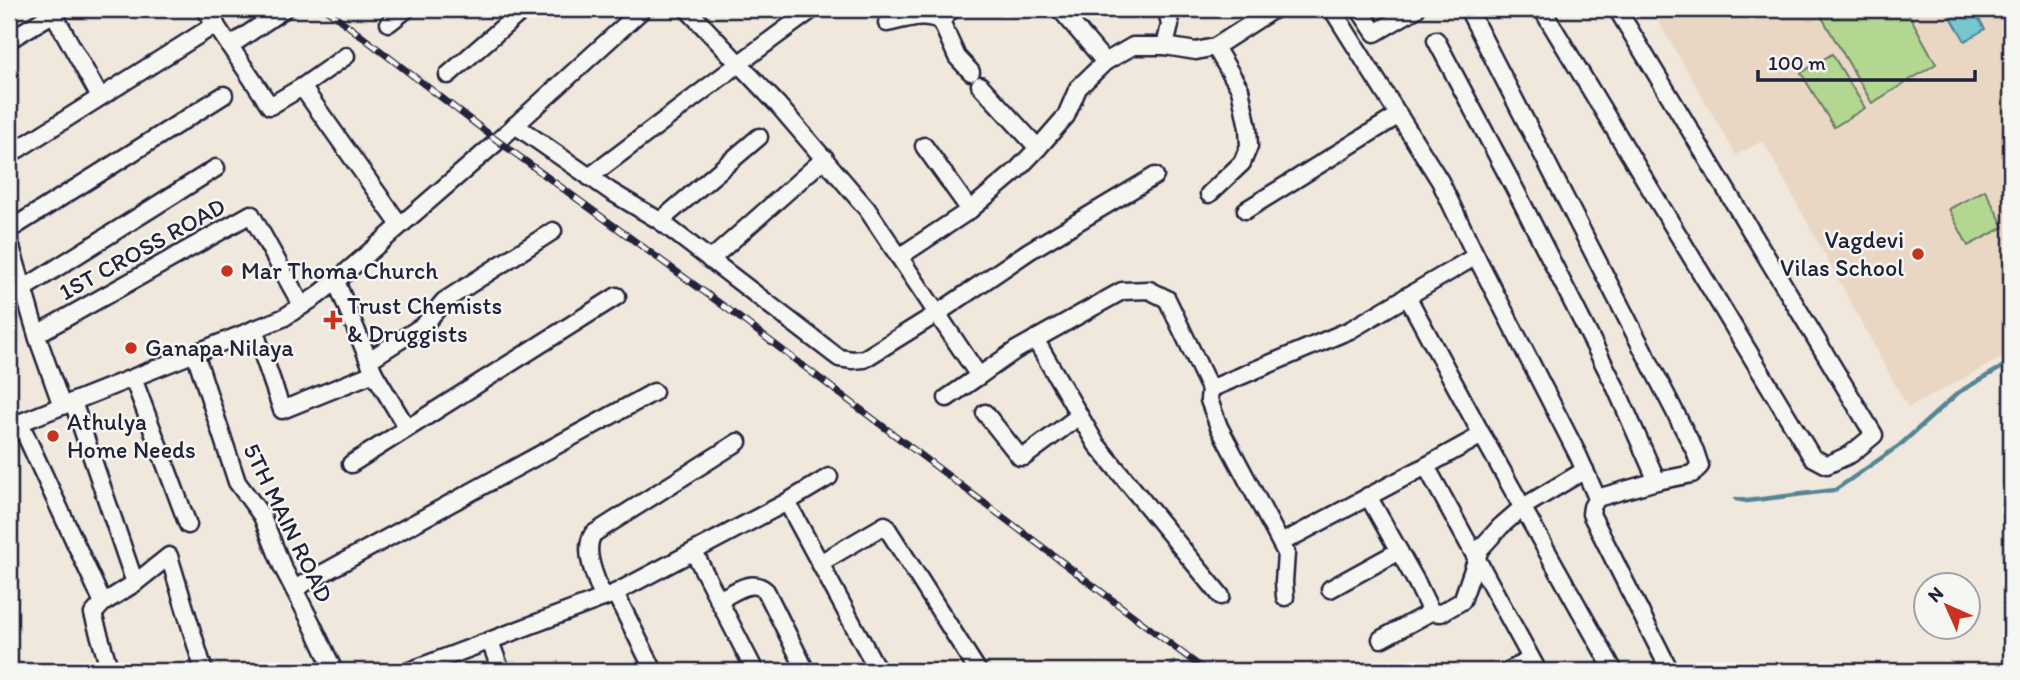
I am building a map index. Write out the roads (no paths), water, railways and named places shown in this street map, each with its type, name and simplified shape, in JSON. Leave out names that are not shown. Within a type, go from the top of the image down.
[{"type":"street","points":[[205,9],[270,106],[346,56]]},
{"type":"street","points":[[389,23],[407,9]]},
{"type":"street","points":[[448,75],[524,9]]},
{"type":"street","points":[[103,603],[14,425],[284,318],[336,281],[643,9]]},
{"type":"street","points":[[687,9],[778,105],[867,209],[979,376]]},
{"type":"street","points":[[590,177],[813,9]]},
{"type":"street","points":[[1060,9],[1105,62]]},
{"type":"street","points":[[1165,46],[1170,25],[1167,9]]},
{"type":"street","points":[[899,257],[970,210],[1016,171],[1066,116],[1078,88],[1105,62],[1133,46],[1165,46],[1196,51],[1215,47],[1274,9]]},
{"type":"street","points":[[1334,9],[1440,181],[1597,498]]},
{"type":"street","points":[[1348,33],[1363,15],[1375,33],[1416,9]]},
{"type":"street","points":[[1468,9],[1695,451],[1700,466],[1692,474],[1597,498],[1592,507],[1591,514],[1670,671]]},
{"type":"street","points":[[1542,9],[1812,457],[1827,465],[1851,454],[1874,435],[1617,9]]},
{"type":"street","points":[[9,40],[55,10],[100,97]]},
{"type":"street","points":[[230,46],[282,10]]},
{"type":"street","points":[[887,23],[921,16],[947,15],[957,57],[1038,148]]},
{"type":"street","points":[[9,155],[216,24]]},
{"type":"street","points":[[1436,40],[1615,386],[1657,481]]},
{"type":"street","points":[[1209,194],[1242,163],[1249,146],[1240,89],[1215,47]]},
{"type":"street","points":[[302,87],[400,225]]},
{"type":"street","points":[[9,230],[225,95]]},
{"type":"street","points":[[1246,210],[1399,115]]},
{"type":"street","points":[[515,125],[660,221],[839,358],[852,360],[864,359],[1029,251],[1155,176]]},
{"type":"street","points":[[660,221],[759,137]]},
{"type":"street","points":[[924,146],[970,210]]},
{"type":"street","points":[[710,260],[825,158]]},
{"type":"street","points":[[23,289],[216,168]]},
{"type":"street","name":"1ST CROSS ROAD","points":[[37,334],[251,214],[302,306]]},
{"type":"street","points":[[254,329],[282,410],[371,366],[424,325],[444,301],[553,231]]},
{"type":"street","points":[[9,240],[37,334],[67,404],[135,583]]},
{"type":"street","points":[[1210,389],[1350,330],[1476,256]]},
{"type":"street","points":[[336,281],[371,366],[407,428]]},
{"type":"street","points":[[947,398],[1016,350],[1122,291],[1149,290],[1167,299],[1210,389],[1209,400],[1219,428],[1286,553],[1283,582],[1285,597]]},
{"type":"street","points":[[351,464],[617,296]]},
{"type":"street","points":[[1407,296],[1614,671]]},
{"type":"street","points":[[1035,339],[1096,444],[1222,596]]},
{"type":"street","name":"5TH MAIN ROAD","points":[[195,353],[237,482],[261,516],[282,566],[334,671]]},
{"type":"street","points":[[133,378],[188,525]]},
{"type":"street","points":[[294,589],[654,392]]},
{"type":"street","points":[[985,413],[1020,457],[1024,457],[1079,416]]},
{"type":"street","points":[[1282,543],[1482,435]]},
{"type":"street","points":[[654,671],[609,596],[588,549],[589,540],[593,534],[738,442]]},
{"type":"street","points":[[1426,466],[1535,665],[1508,671]]},
{"type":"street","points":[[1381,639],[1431,612],[1441,613],[1462,601],[1480,549],[1501,526],[1523,507],[1585,470]]},
{"type":"street","points":[[409,671],[609,596],[829,477]]},
{"type":"street","points":[[1368,496],[1431,612]]},
{"type":"street","points":[[786,502],[878,671]]},
{"type":"street","points":[[820,563],[885,525],[978,671]]},
{"type":"street","points":[[1330,589],[1399,551]]},
{"type":"street","points":[[694,552],[755,671]]},
{"type":"street","points":[[110,671],[93,614],[103,603],[135,583],[169,556],[204,671]]},
{"type":"street","points":[[719,600],[752,584],[760,585],[806,671]]},
{"type":"street","points":[[490,641],[501,671]]},
{"type":"water","points":[[1946,9],[1973,9],[1985,29],[1965,41]]},
{"type":"waterway","points":[[1736,499],[1747,501],[1835,490],[1900,445],[1959,392],[2011,362]]},
{"type":"waterway","points":[[1167,671],[1174,663]]},
{"type":"railway","points":[[326,9],[1206,671]]},
{"type":"place","name":"Vagdevi Vilas School","points":[[1918,254]]},
{"type":"place","name":"Mar Thoma Church","points":[[227,271]]},
{"type":"place","name":"Trust Chemists & Druggists","points":[[333,320]]},
{"type":"place","name":"Ganapa Nilaya","points":[[131,348]]},
{"type":"place","name":"Athulya Home Needs","points":[[53,436]]}]
